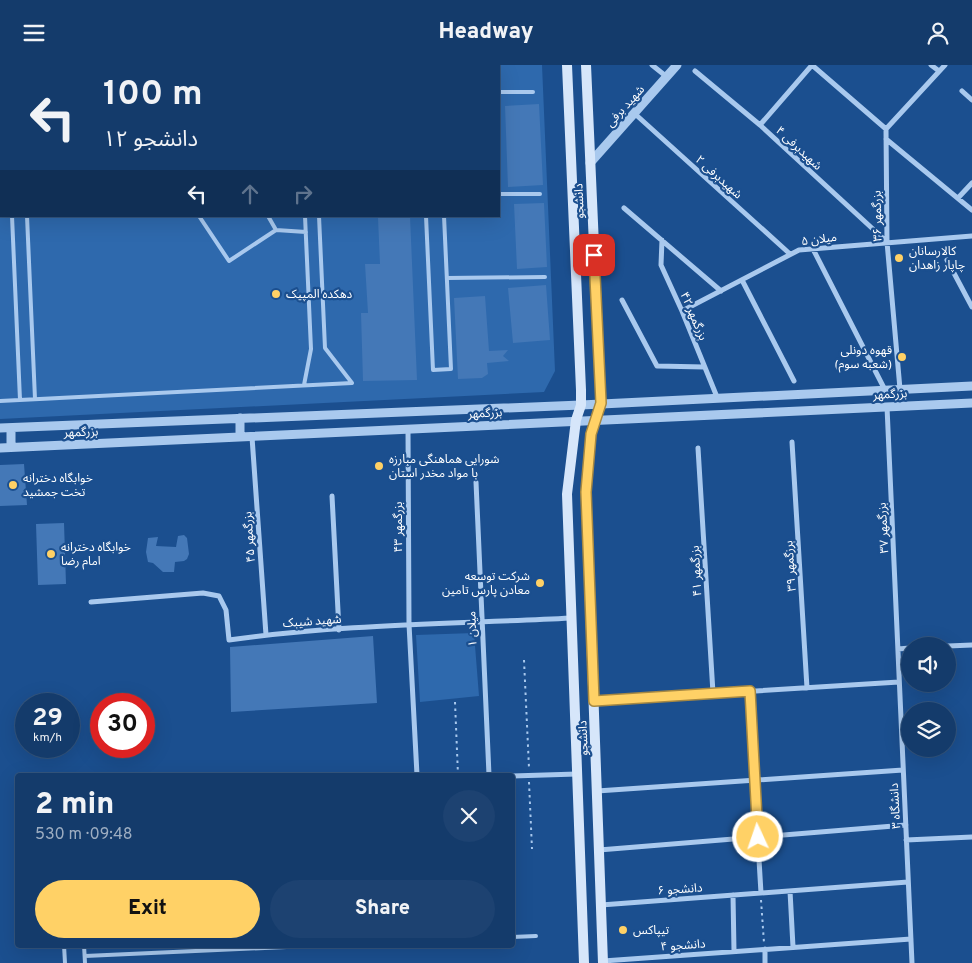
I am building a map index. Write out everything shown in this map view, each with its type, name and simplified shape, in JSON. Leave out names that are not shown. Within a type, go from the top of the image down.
[{"type":"main road","name":"دانشجو","points":[[567,65],[581,405],[576,420],[567,494],[584,963]]},
{"type":"main road","name":"دانشجو","points":[[586,65],[601,403],[591,434],[586,492],[603,962]]},
{"type":"street","points":[[652,65],[667,77]]},
{"type":"street","name":"شهید برفی","points":[[590,163],[677,65]]},
{"type":"street","points":[[760,125],[812,65],[886,129],[945,65]]},
{"type":"street","points":[[931,65],[939,71]]},
{"type":"street","name":"شهیدبرفی ۴","points":[[695,71],[760,125],[887,242]]},
{"type":"street","points":[[962,91],[972,100]]},
{"type":"street","name":"شهیدبرفی ۲","points":[[634,113],[790,255]]},
{"type":"street","name":"بزرگمهر ۳۶","points":[[886,129],[887,242],[900,389]]},
{"type":"street","points":[[886,139],[972,210]]},
{"type":"street","points":[[958,199],[972,183]]},
{"type":"street","points":[[624,208],[722,291]]},
{"type":"street","name":"میلان ۵","points":[[682,311],[799,250],[972,236]]},
{"type":"street","name":"بزرگمهر ۴۲","points":[[662,241],[661,265],[682,311],[716,397]]},
{"type":"street","points":[[813,249],[885,390]]},
{"type":"street","points":[[947,260],[972,307]]},
{"type":"street","points":[[742,280],[794,381]]},
{"type":"street","points":[[622,300],[658,366],[704,367]]},
{"type":"street","name":"بزرگمهر","points":[[0,428],[581,405],[972,386]]},
{"type":"street","name":"بزرگمهر","points":[[0,448],[972,403]]},
{"type":"street","name":"بزرگمهر ۳۷","points":[[887,407],[898,649]]},
{"type":"street","points":[[240,419],[240,437]]},
{"type":"street","points":[[11,428],[12,447]]},
{"type":"street","name":"بزرگمهر ۴۳","points":[[408,429],[408,624],[417,773]]},
{"type":"street","name":"بزرگمهر ۴۵","points":[[252,437],[266,635]]},
{"type":"street","name":"برزگمهر ۳۹","points":[[792,443],[807,687]]},
{"type":"street","name":"بزرگمهر ۴۱","points":[[698,448],[713,693]]},
{"type":"street","name":"میلان ۱","points":[[476,482],[488,773]]},
{"type":"street","points":[[332,496],[339,630]]},
{"type":"street","name":"شهید شیبک","points":[[91,602],[203,593],[218,596],[226,610],[230,640],[266,635],[408,624],[482,623],[571,618]]},
{"type":"street","points":[[956,646],[972,645]]},
{"type":"street","name":"دانشگاه ۳","points":[[898,649],[912,963]]},
{"type":"street","points":[[594,701],[899,682]]},
{"type":"street","points":[[750,691],[761,893]]},
{"type":"street","points":[[597,791],[903,770]]},
{"type":"street","points":[[515,776],[577,774]]},
{"type":"street","points":[[599,850],[906,825]]},
{"type":"street","points":[[906,840],[972,837]]},
{"type":"street","name":"دانشجو ۶","points":[[601,905],[908,882]]},
{"type":"street","points":[[790,891],[793,947]]},
{"type":"street","points":[[733,895],[734,951]]},
{"type":"street","name":"دانشجو ۴","points":[[603,962],[911,939]]},
{"type":"street","points":[[764,949],[765,963]]},
{"type":"lane","points":[[500,92],[533,92]]},
{"type":"lane","points":[[500,194],[540,194]]},
{"type":"lane","points":[[12,217],[20,400]]},
{"type":"lane","points":[[27,217],[35,399]]},
{"type":"lane","points":[[200,217],[230,261],[276,230],[306,232]]},
{"type":"lane","points":[[269,217],[276,230]]},
{"type":"lane","points":[[304,385],[311,349],[305,217]]},
{"type":"lane","points":[[0,401],[352,383],[325,348],[319,217]]},
{"type":"lane","points":[[426,217],[432,370],[451,369],[444,217]]},
{"type":"lane","points":[[447,278],[545,277]]},
{"type":"lane","points":[[515,937],[536,936]]},
{"type":"lane","points":[[64,948],[65,963]]},
{"type":"lane","points":[[84,948],[85,963]]},
{"type":"lane","points":[[85,956],[263,948]]},
{"type":"path","points":[[524,660],[532,849]]},
{"type":"path","points":[[455,703],[458,773]]},
{"type":"path","points":[[761,893],[764,949]]},
{"type":"shaded area","name":"دهکده المپیک","points":[[500,65],[542,65],[555,371],[544,392],[0,419],[0,217],[500,217]]},
{"type":"shaded area","points":[[474,633],[479,696],[420,702],[416,635]]},
{"type":"building","points":[[539,104],[543,185],[508,187],[505,106]]},
{"type":"building","points":[[544,203],[547,267],[517,269],[514,204]]},
{"type":"building","points":[[410,217],[417,380],[363,381],[361,313],[368,313],[365,264],[380,264],[378,218]]},
{"type":"building","points":[[546,285],[550,340],[513,343],[508,288]]},
{"type":"building","points":[[485,296],[489,351],[508,350],[503,356],[509,361],[487,363],[488,374],[482,378],[458,379],[454,298]]},
{"type":"building","name":"خوابگاه دخترانه تخت جمشید","points":[[24,464],[27,505],[0,506],[0,465]]},
{"type":"building","name":"خوابگاه دخترانه امام رضا","points":[[64,523],[66,584],[38,585],[36,524]]},
{"type":"building","points":[[184,535],[187,538],[189,554],[184,561],[175,562],[174,572],[163,572],[153,563],[148,562],[146,552],[148,538],[158,537],[156,546],[176,547],[178,536]]},
{"type":"building","points":[[373,636],[377,703],[231,712],[230,647]]},
{"type":"place","name":"کالارسانان چاپار زاهدان","points":[[899,258]]},
{"type":"place","name":"دهکده المپیک","points":[[276,294]]},
{"type":"place","name":"قهوه دونلی (شعبه سوم)","points":[[902,357]]},
{"type":"place","name":"شورایی هماهنگی مبارزه با مواد مخدر استان","points":[[379,466]]},
{"type":"place","name":"خوابگاه دخترانه تخت جمشید","points":[[13,485]]},
{"type":"place","name":"خوابگاه دخترانه امام رضا","points":[[51,554]]},
{"type":"place","name":"شرکت توسعه معادن پارس تامین","points":[[540,583]]},
{"type":"place","name":"تیپاکس","points":[[623,930]]},
{"type":"route","points":[[594,255],[601,403],[591,434],[586,492],[594,701],[750,691],[758,837]]}]
